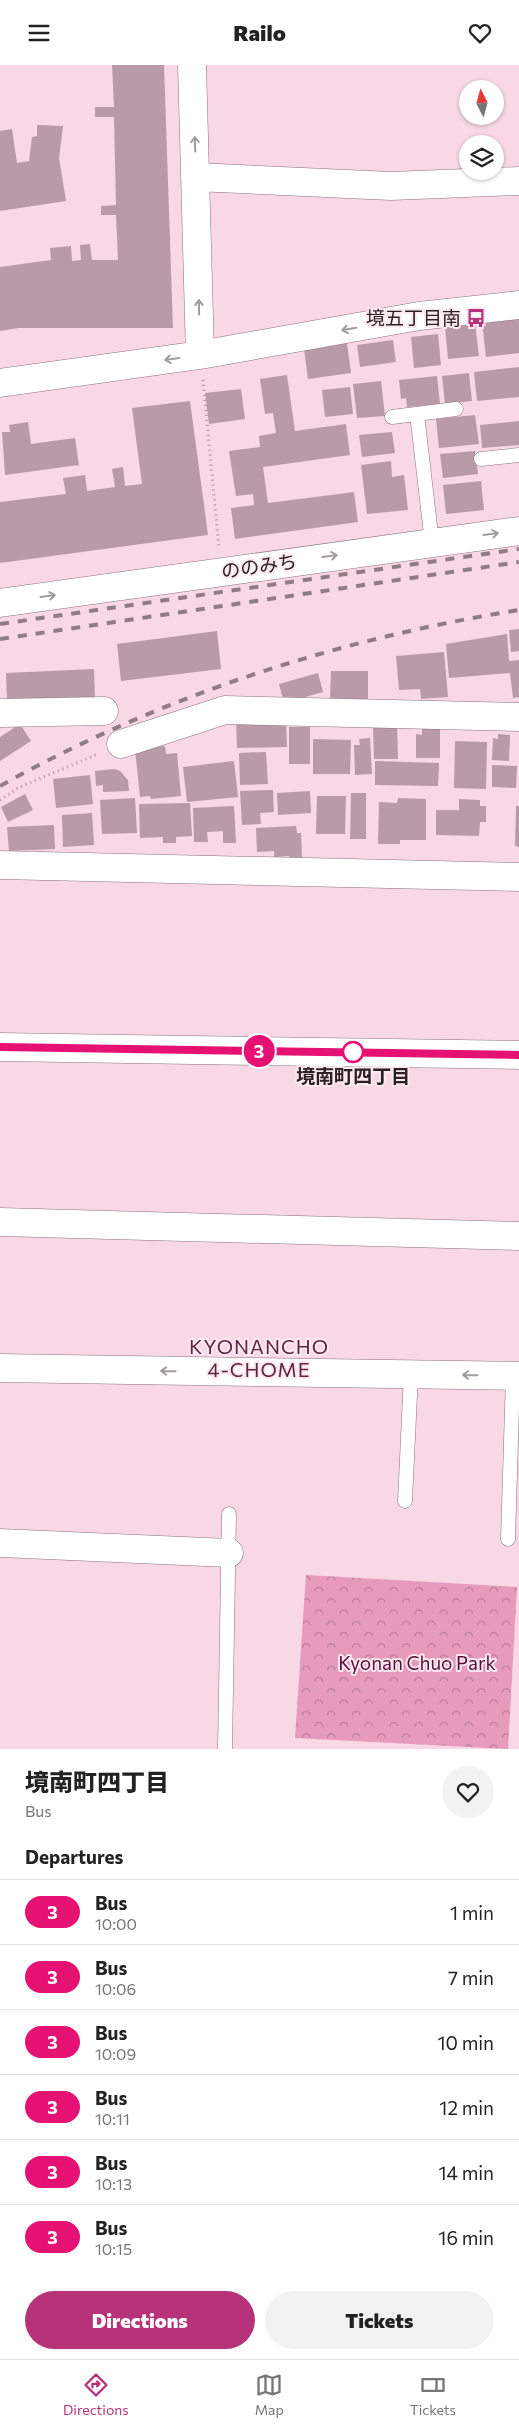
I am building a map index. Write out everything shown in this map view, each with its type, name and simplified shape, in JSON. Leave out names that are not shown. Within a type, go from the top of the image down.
[{"type":"street","points":[[192,65],[200,355]]},
{"type":"street","points":[[196,177],[391,186],[519,181]]},
{"type":"street","points":[[0,383],[200,355],[419,316],[519,305]]},
{"type":"street","name":"ののみち","points":[[0,603],[519,531]]},
{"type":"street","points":[[121,744],[225,710],[519,717]]},
{"type":"street","points":[[0,713],[104,711]]},
{"type":"street","points":[[0,865],[519,877]]},
{"type":"street","points":[[0,1047],[519,1055]]},
{"type":"street","points":[[0,1222],[519,1236]]},
{"type":"street","points":[[0,1368],[516,1376]]},
{"type":"street","points":[[0,1543],[229,1553]]},
{"type":"lane","points":[[392,417],[456,409]]},
{"type":"lane","points":[[417,414],[432,543]]},
{"type":"lane","points":[[481,459],[519,455]]},
{"type":"lane","points":[[405,1501],[411,1375]]},
{"type":"lane","points":[[508,1539],[516,1376]]},
{"type":"lane","points":[[225,1749],[229,1514]]},
{"type":"path","points":[[200,355],[221,571]]},
{"type":"path","points":[[0,800],[20,787],[121,744]]},
{"type":"green space","name":"Kyonan Chuo Park","points":[[306,1575],[517,1587],[508,1749],[295,1738]]},
{"type":"building","points":[[112,65],[164,65],[173,328],[19,328],[0,331],[0,267],[51,260],[50,248],[71,246],[72,261],[81,260],[80,245],[90,244],[92,260],[118,260],[116,215],[101,215],[101,206],[116,205],[114,117],[95,117],[95,107],[114,107]]},
{"type":"building","points":[[37,125],[63,126],[59,158],[66,201],[0,211],[0,131],[12,129],[17,163],[29,161],[32,137],[37,136]]},
{"type":"building","points":[[519,318],[519,353],[486,357],[482,322]]},
{"type":"building","points":[[475,323],[479,356],[448,359],[445,326]]},
{"type":"building","points":[[438,334],[441,365],[414,368],[411,337]]},
{"type":"building","points":[[393,340],[396,362],[360,367],[357,345]]},
{"type":"building","points":[[347,343],[351,373],[308,379],[304,349]]},
{"type":"building","points":[[519,367],[519,397],[477,401],[474,372]]},
{"type":"building","points":[[469,373],[472,401],[445,404],[442,376]]},
{"type":"building","points":[[287,375],[295,431],[346,424],[350,455],[263,467],[268,503],[354,492],[358,522],[235,539],[231,508],[254,505],[253,494],[236,496],[229,451],[260,447],[259,436],[276,433],[273,413],[265,414],[260,379]]},
{"type":"building","points":[[437,376],[440,404],[407,407],[406,398],[401,399],[399,380]]},
{"type":"building","points":[[381,381],[385,416],[357,418],[353,384]]},
{"type":"building","points":[[350,387],[353,414],[325,417],[322,390]]},
{"type":"building","points":[[241,389],[245,419],[209,424],[205,393]]},
{"type":"building","points":[[190,401],[208,535],[0,563],[0,502],[66,494],[63,478],[85,475],[87,491],[115,487],[112,469],[123,467],[125,486],[142,484],[132,408]]},
{"type":"building","points":[[475,415],[479,444],[439,448],[436,419]]},
{"type":"building","points":[[519,421],[519,445],[482,448],[480,425]]},
{"type":"building","points":[[28,422],[31,444],[75,438],[79,465],[5,475],[2,432],[10,432],[9,425]]},
{"type":"building","points":[[392,432],[395,453],[362,457],[359,435]]},
{"type":"building","points":[[475,451],[478,474],[443,478],[440,454]]},
{"type":"building","points":[[391,461],[392,477],[404,475],[408,510],[367,514],[361,465]]},
{"type":"building","points":[[481,481],[484,510],[446,514],[443,485]]},
{"type":"building","points":[[519,629],[519,651],[511,652],[509,630]]},
{"type":"building","points":[[217,631],[221,669],[121,681],[117,644]]},
{"type":"building","points":[[507,634],[509,661],[519,660],[519,697],[513,698],[510,673],[449,678],[446,644]]},
{"type":"building","points":[[444,652],[448,697],[421,699],[420,689],[399,690],[396,656]]},
{"type":"building","points":[[94,669],[95,699],[7,703],[6,673]]},
{"type":"building","points":[[331,671],[368,671],[368,701],[330,700]]},
{"type":"building","points":[[318,673],[323,692],[284,703],[279,684]]},
{"type":"building","points":[[286,718],[287,747],[237,748],[236,719]]},
{"type":"building","points":[[422,721],[440,721],[440,758],[416,758],[416,734],[422,735]]},
{"type":"building","points":[[20,724],[31,741],[0,761],[0,737]]},
{"type":"building","points":[[397,725],[398,759],[374,759],[373,726]]},
{"type":"building","points":[[289,727],[310,727],[310,764],[289,764]]},
{"type":"building","points":[[498,734],[510,735],[509,761],[492,760],[493,738],[498,739]]},
{"type":"building","points":[[370,738],[372,774],[355,775],[354,745],[360,745],[359,739]]},
{"type":"building","points":[[313,739],[351,740],[350,774],[313,774]]},
{"type":"building","points":[[455,741],[487,742],[486,789],[454,788]]},
{"type":"building","points":[[165,746],[166,754],[177,753],[181,796],[151,799],[150,796],[140,797],[135,749]]},
{"type":"building","points":[[266,752],[268,784],[240,785],[239,753]]},
{"type":"building","points":[[234,761],[238,797],[187,802],[183,767]]},
{"type":"building","points":[[375,761],[439,763],[438,786],[375,785]]},
{"type":"building","points":[[492,765],[517,766],[516,788],[492,787]]},
{"type":"building","points":[[114,769],[120,771],[128,780],[129,791],[103,792],[103,785],[96,786],[95,771]]},
{"type":"building","points":[[90,775],[93,804],[56,808],[53,779]]},
{"type":"building","points":[[273,790],[274,812],[260,813],[261,824],[242,825],[240,791]]},
{"type":"building","points":[[310,791],[311,813],[278,815],[277,793]]},
{"type":"building","points":[[351,793],[366,793],[366,839],[350,839]]},
{"type":"building","points":[[25,794],[33,810],[8,822],[1,807]]},
{"type":"building","points":[[317,796],[346,796],[345,834],[316,834]]},
{"type":"building","points":[[135,798],[137,833],[102,834],[100,800]]},
{"type":"building","points":[[398,798],[426,799],[426,840],[400,840],[400,844],[378,844],[379,802],[397,803]]},
{"type":"building","points":[[459,799],[480,800],[480,806],[486,806],[486,822],[480,822],[479,836],[436,835],[436,810],[459,810]]},
{"type":"building","points":[[190,803],[192,836],[176,837],[176,843],[163,843],[163,837],[140,838],[139,804]]},
{"type":"building","points":[[234,806],[236,843],[223,843],[223,831],[207,832],[208,842],[194,842],[193,808]]},
{"type":"building","points":[[516,806],[519,806],[519,847],[515,846]]},
{"type":"building","points":[[92,813],[94,845],[63,847],[62,815]]},
{"type":"building","points":[[54,825],[55,849],[9,851],[7,827]]},
{"type":"building","points":[[296,826],[297,833],[301,833],[302,858],[290,859],[289,856],[274,857],[274,851],[257,852],[256,828]]},
{"type":"railway","points":[[0,624],[519,549]]},
{"type":"railway","points":[[0,639],[519,562]]},
{"type":"railway","points":[[0,786],[61,754],[123,725],[187,698],[252,675],[384,637],[451,622],[519,610]]},
{"type":"bus line","name":"3","points":[[0,1047],[519,1055]]},
{"type":"place","name":"境五丁目南","points":[[476,318]]},
{"type":"place","name":"境南町四丁目","points":[[353,1052]]},
{"type":"district","name":"KYONANCHO 4-CHOME","points":[[259,1358]]}]
